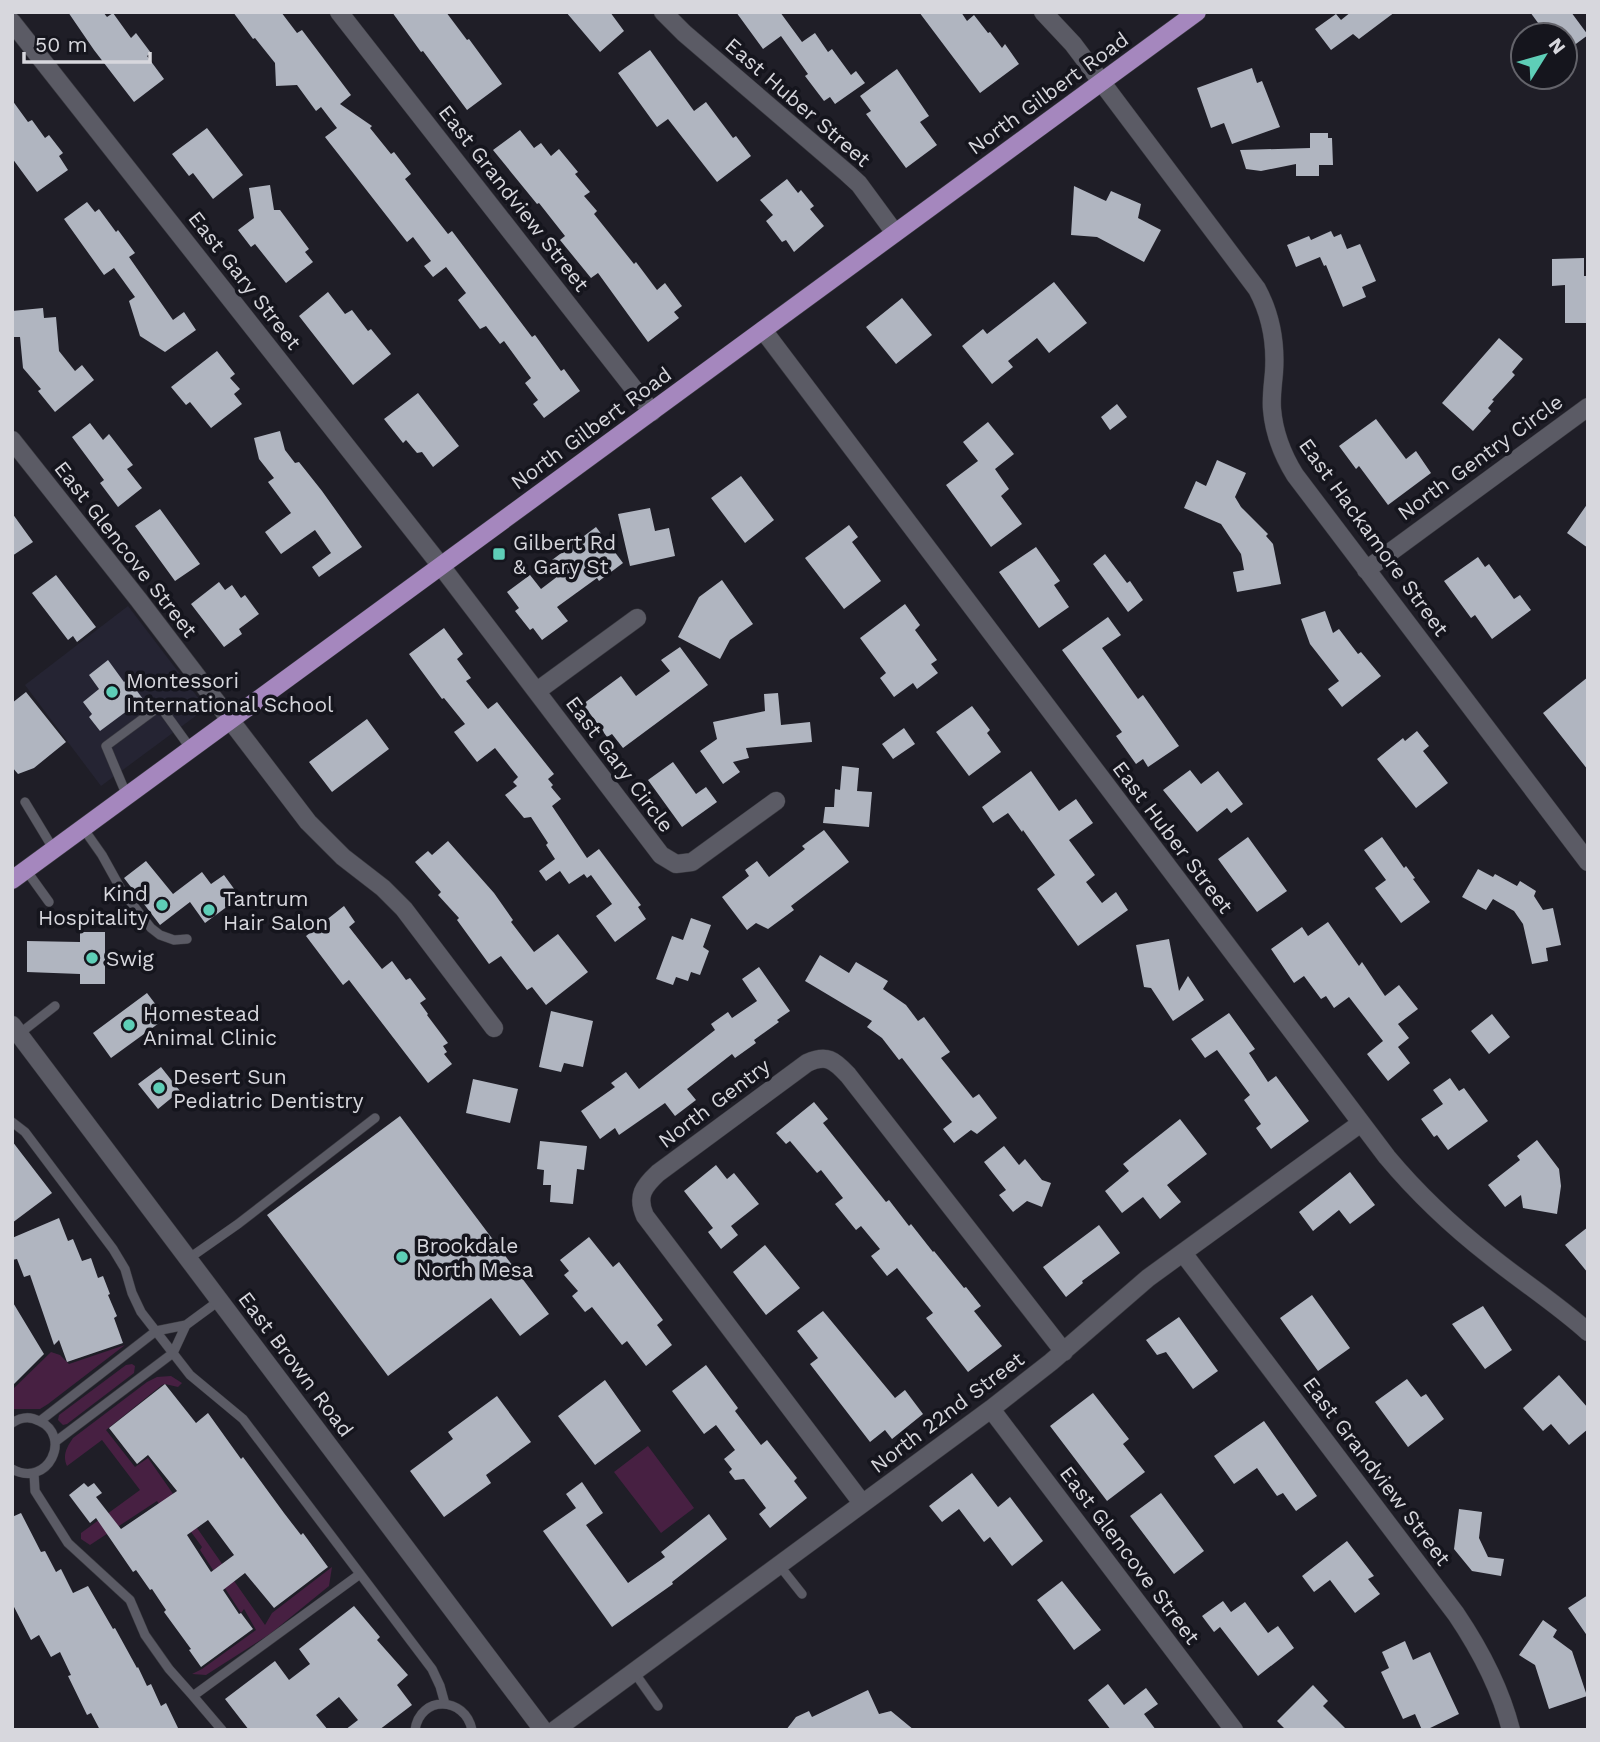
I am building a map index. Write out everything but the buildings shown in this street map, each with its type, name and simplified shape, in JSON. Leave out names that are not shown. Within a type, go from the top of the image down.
[{"type":"main road","name":"North Gilbert Road","points":[[19,875],[1197,12]]},
{"type":"street","name":"East Grandview Street","points":[[339,12],[652,412]]},
{"type":"street","name":"East Huber Street","points":[[663,12],[859,184],[895,233]]},
{"type":"street","name":"East Hackamore Street","points":[[1043,12],[1063,32],[1257,289],[1270,319],[1274,338],[1272,407],[1278,443],[1295,475],[1588,862]]},
{"type":"street","name":"East Gary Street","points":[[12,22],[441,566]]},
{"type":"street","name":"East Huber Street","points":[[762,330],[1404,1177],[1490,1257],[1588,1332]]},
{"type":"street","name":"North Gentry Circle","points":[[1367,570],[1588,407]]},
{"type":"street","name":"East Glencove Street","points":[[12,440],[319,833],[342,857],[383,888],[404,909],[494,1028]]},
{"type":"street","name":"East Gary Circle","points":[[441,566],[656,849],[668,860],[684,864],[699,858],[776,801]]},
{"type":"street","name":"East Gary Circle","points":[[537,691],[637,618]]},
{"type":"street","name":"East Brown Road","points":[[16,1029],[543,1730]]},
{"type":"street","name":"North Gentry","points":[[862,1503],[651,1224],[640,1206],[641,1197],[644,1188],[658,1172],[799,1069],[815,1059],[833,1061],[848,1075],[1064,1352]]},
{"type":"street","name":"North 22nd Street","points":[[555,1730],[991,1409],[1064,1352],[1130,1293],[1361,1123]]},
{"type":"street","name":"East Grandview Street","points":[[1183,1253],[1456,1614],[1490,1670],[1499,1689],[1511,1730]]},
{"type":"street","name":"East Glencove Street","points":[[991,1409],[1234,1730]]},
{"type":"lane","points":[[127,796],[106,746],[149,714],[160,706],[191,749]]},
{"type":"lane","points":[[26,802],[54,850]]},
{"type":"lane","points":[[83,828],[122,891],[151,928],[160,936],[174,940],[187,939]]},
{"type":"lane","points":[[19,875],[49,902]]},
{"type":"lane","points":[[16,1029],[55,1006]]},
{"type":"lane","points":[[188,1259],[238,1224],[375,1118]]},
{"type":"lane","points":[[12,1122],[25,1132],[113,1249],[125,1269],[141,1312],[190,1375],[243,1419],[432,1669],[445,1704]]},
{"type":"lane","points":[[40,1421],[156,1331],[186,1325],[220,1300]]},
{"type":"lane","points":[[55,1442],[173,1353],[186,1325]]},
{"type":"lane","points":[[12,1423],[26,1418],[40,1421],[51,1430],[55,1442],[54,1456],[42,1470],[26,1474],[12,1469]]},
{"type":"lane","points":[[34,1473],[35,1491],[68,1543],[130,1600],[145,1635],[169,1669],[222,1730]]},
{"type":"lane","points":[[779,1565],[802,1594]]},
{"type":"lane","points":[[193,1696],[360,1574]]},
{"type":"lane","points":[[634,1672],[658,1706]]},
{"type":"lane","points":[[415,1730],[424,1711],[437,1704],[452,1705],[465,1713],[472,1730]]},
{"type":"shaded area","name":"Montessori International School","points":[[128,606],[199,699],[201,707],[197,715],[101,786],[25,685]]},
{"type":"shaded area","points":[[125,1345],[40,1409],[12,1409],[12,1390],[51,1352],[60,1355],[69,1364]]},
{"type":"shaded area","points":[[126,1365],[135,1366],[134,1373],[67,1424],[63,1425],[58,1420],[59,1415]]},
{"type":"shaded area","points":[[171,1376],[182,1383],[178,1387],[162,1385],[106,1430],[135,1467],[148,1458],[265,1625],[272,1613],[332,1567],[329,1586],[270,1634],[206,1675],[192,1674],[256,1630],[244,1609],[241,1613],[200,1550],[202,1547],[178,1514],[170,1519],[157,1501],[90,1545],[81,1539],[81,1533],[140,1490],[102,1440],[67,1466],[65,1458],[73,1438],[147,1382],[157,1377]]},
{"type":"shaded area","points":[[648,1446],[694,1508],[661,1533],[614,1472]]},
{"type":"place","name":"Gilbert Rd & Gary St","points":[[499,554]]},
{"type":"place","name":"Montessori International School","points":[[112,692]]},
{"type":"place","name":"Kind Hospitality","points":[[162,905]]},
{"type":"place","name":"Tantrum Hair Salon","points":[[209,910]]},
{"type":"place","name":"Swig","points":[[92,958]]},
{"type":"place","name":"Homestead Animal Clinic","points":[[129,1025]]},
{"type":"place","name":"Desert Sun Pediatric Dentistry","points":[[159,1088]]},
{"type":"place","name":"Brookdale North Mesa","points":[[402,1257]]}]
